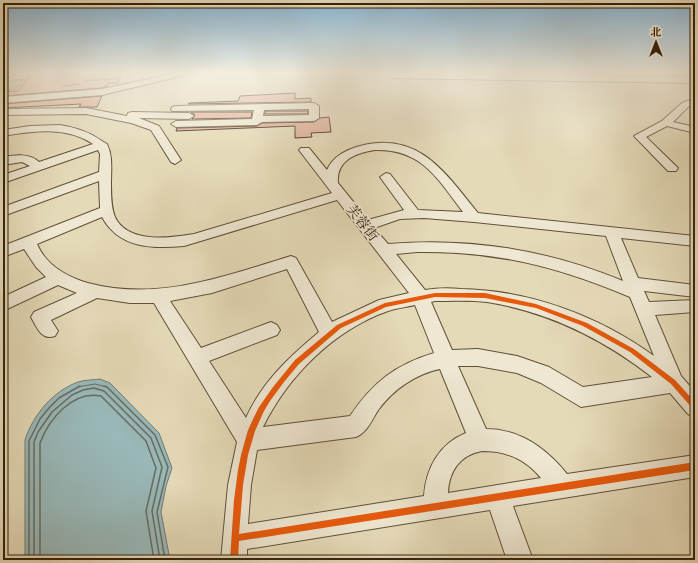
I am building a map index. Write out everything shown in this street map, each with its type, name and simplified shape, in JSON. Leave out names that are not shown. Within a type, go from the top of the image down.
[{"type":"street","points":[[672,168],[639,136],[666,123],[685,105],[695,101]]},
{"type":"street","points":[[3,112],[65,110],[257,122],[259,114]]},
{"type":"street","points":[[110,114],[134,120],[155,128],[175,160]]},
{"type":"street","points":[[172,117],[259,114],[314,118],[312,128],[295,128]]},
{"type":"street","points":[[666,123],[695,130]]},
{"type":"street","points":[[3,133],[38,129],[71,130],[95,139],[102,146],[106,154],[107,210],[114,226],[126,234],[142,240],[172,242],[205,237],[336,190],[333,170],[338,161],[347,154],[370,147],[397,148],[410,151],[426,160],[474,217]]},
{"type":"street","points":[[3,179],[102,146]]},
{"type":"street","name":"芙蓉街","points":[[305,150],[420,296],[479,439]]},
{"type":"street","points":[[3,161],[25,159],[34,162],[37,168]]},
{"type":"street","points":[[3,212],[106,174]]},
{"type":"street","points":[[386,177],[414,214]]},
{"type":"street","points":[[3,252],[107,210]]},
{"type":"street","points":[[364,226],[392,216],[414,214],[474,217],[695,241]]},
{"type":"street","points":[[610,232],[675,383]]},
{"type":"street","points":[[29,242],[42,266],[70,284],[95,292],[131,297],[186,293],[222,285],[291,262],[329,334]]},
{"type":"street","points":[[384,250],[438,246],[475,247],[507,251],[573,268],[634,288],[691,298]]},
{"type":"street","points":[[3,304],[59,278]]},
{"type":"street","points":[[49,331],[40,317],[95,292]]},
{"type":"street","points":[[695,407],[675,383],[616,341],[578,322],[541,307],[505,298],[453,293],[420,296],[373,309],[358,316],[329,334],[302,356],[278,385],[260,414],[248,440],[238,491],[235,549],[436,507],[695,466]]},
{"type":"street","points":[[158,296],[248,440]]},
{"type":"street","points":[[643,309],[691,298]]},
{"type":"street","points":[[196,358],[271,330]]},
{"type":"street","points":[[248,440],[356,426],[370,405],[386,387],[424,364],[446,359],[467,357],[489,358],[512,362],[552,379],[581,397],[675,383]]},
{"type":"street","points":[[436,507],[436,486],[441,468],[451,454],[464,444],[479,439],[497,439],[515,444],[532,454],[549,468],[562,487]]},
{"type":"street","points":[[498,497],[520,560]]},
{"type":"water","points":[[100,379],[110,383],[159,433],[172,468],[166,486],[161,512],[170,560],[25,560],[25,440],[39,413],[60,391],[78,382]]},
{"type":"building","points":[[61,99],[101,99],[97,107],[79,107],[81,104],[3,108],[3,104]]},
{"type":"building","points":[[239,99],[311,99],[311,102],[188,104],[238,101]]},
{"type":"building","points":[[265,111],[308,111],[308,114],[265,114]]},
{"type":"building","points":[[191,112],[252,112],[251,118],[192,119],[195,115]]},
{"type":"building","points":[[329,117],[331,132],[311,133],[312,137],[295,138],[295,126],[176,131],[177,128],[257,126],[262,123],[314,122],[320,118]]},
{"type":"cycle path","points":[[234,560],[241,470],[248,441],[262,409],[275,389],[297,362],[339,327],[385,305],[435,295],[485,296],[536,306],[585,325],[632,350],[673,382],[695,407]]},
{"type":"cycle path","points":[[236,538],[695,466]]}]
